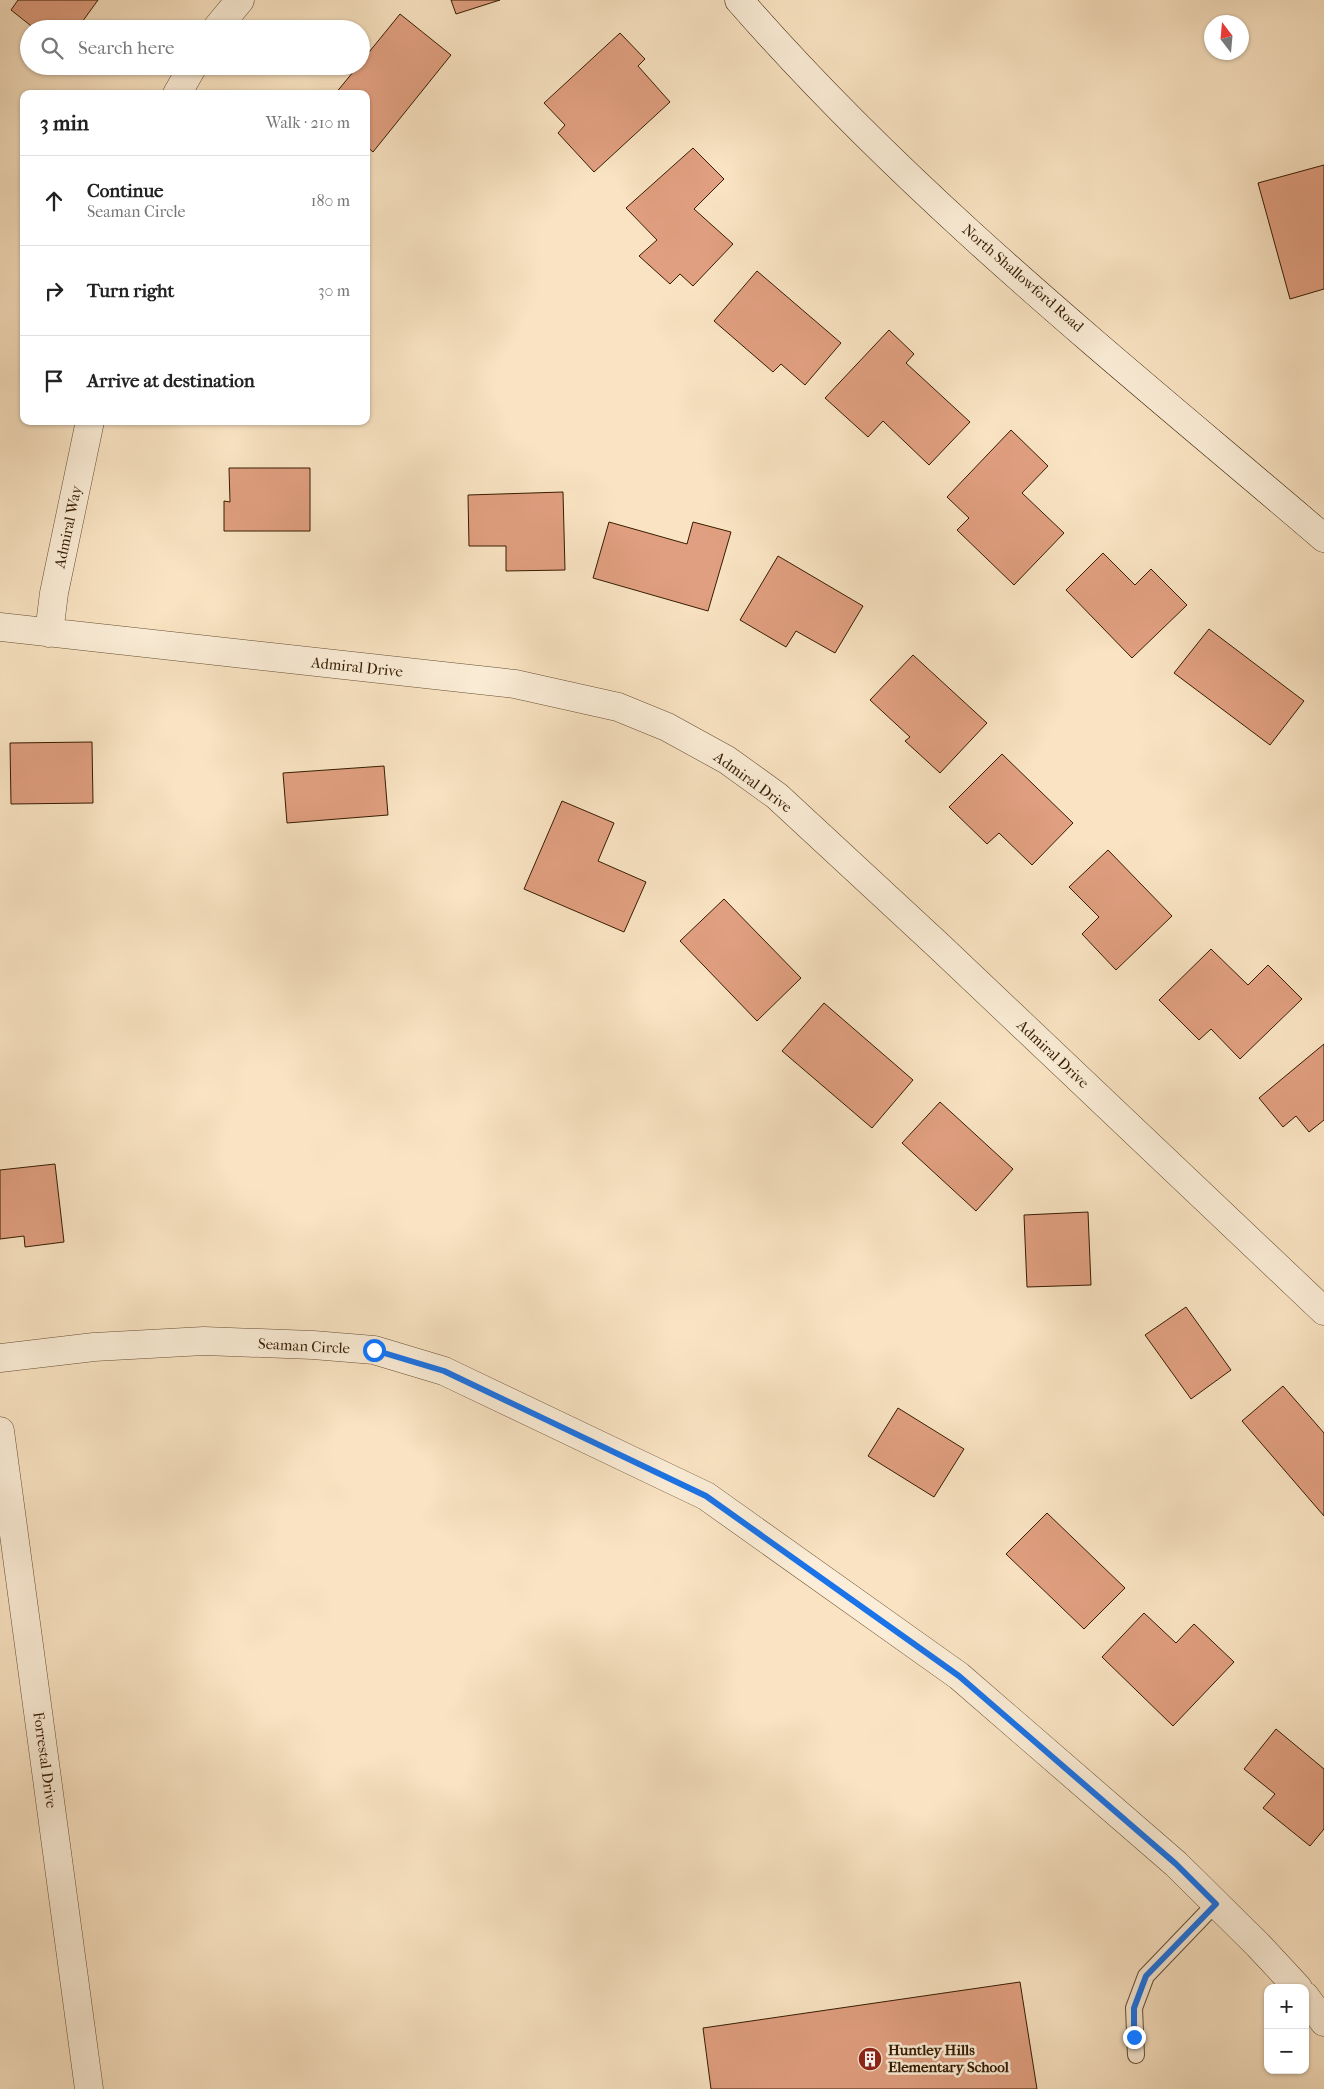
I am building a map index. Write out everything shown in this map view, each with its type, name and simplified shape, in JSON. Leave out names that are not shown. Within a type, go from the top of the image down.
[{"type":"street","points":[[223,20],[240,0]]},
{"type":"street","name":"North Shallowford Road","points":[[739,0],[852,122],[1005,265],[1324,538]]},
{"type":"street","points":[[179,90],[188,75]]},
{"type":"street","name":"Admiral Way","points":[[50,633],[54,593],[89,425]]},
{"type":"street","name":"Admiral Drive","points":[[0,627],[515,684],[618,707],[667,726],[727,760],[776,796],[940,947],[1324,1311]]},
{"type":"street","name":"Seaman Circle","points":[[0,1358],[94,1347],[204,1341],[313,1345],[374,1350],[444,1371],[706,1496],[959,1676],[1176,1864],[1258,1945],[1294,1984]]},
{"type":"street","name":"Forrestal Drive","points":[[0,1431],[89,2089]]},
{"type":"street","points":[[1309,2001],[1324,2022]]},
{"type":"lane","points":[[1136,2055],[1134,2008],[1146,1976],[1216,1904]]},
{"type":"building","points":[[18,0],[98,0],[84,20],[24,20],[11,10]]},
{"type":"building","points":[[451,0],[500,0],[456,14]]},
{"type":"building","points":[[400,14],[451,55],[373,152],[370,149],[370,90],[338,90],[351,75],[370,75],[370,51]]},
{"type":"building","points":[[620,33],[645,59],[638,66],[670,102],[594,172],[558,133],[565,125],[544,103]]},
{"type":"building","points":[[693,148],[724,179],[694,209],[733,244],[693,286],[680,274],[670,284],[639,256],[657,240],[626,208]]},
{"type":"building","points":[[1324,165],[1324,289],[1290,299],[1258,183]]},
{"type":"building","points":[[757,271],[841,343],[805,385],[781,364],[773,372],[714,321]]},
{"type":"building","points":[[889,330],[914,354],[906,363],[970,422],[929,465],[883,421],[868,437],[825,398]]},
{"type":"building","points":[[1011,430],[1048,466],[1022,493],[1064,533],[1014,585],[957,530],[969,518],[947,497]]},
{"type":"building","points":[[229,468],[310,468],[310,531],[224,531],[224,501],[230,502]]},
{"type":"building","points":[[563,492],[565,570],[506,571],[506,546],[469,546],[468,495]]},
{"type":"building","points":[[609,522],[687,544],[693,522],[731,532],[708,611],[593,578]]},
{"type":"building","points":[[1103,553],[1135,585],[1151,569],[1187,605],[1132,658],[1066,590]]},
{"type":"building","points":[[778,556],[863,606],[835,653],[796,631],[786,647],[740,620]]},
{"type":"building","points":[[1209,629],[1304,701],[1270,745],[1174,673]]},
{"type":"building","points":[[913,655],[987,723],[940,773],[905,741],[910,737],[870,700]]},
{"type":"building","points":[[92,742],[93,803],[11,804],[10,743]]},
{"type":"building","points":[[1002,754],[1073,823],[1032,865],[999,833],[987,844],[949,807]]},
{"type":"building","points":[[384,766],[388,815],[287,823],[283,773]]},
{"type":"building","points":[[562,801],[614,823],[598,861],[646,882],[624,932],[524,889]]},
{"type":"building","points":[[1108,850],[1172,916],[1116,970],[1082,934],[1099,917],[1069,887]]},
{"type":"building","points":[[724,899],[801,978],[757,1021],[680,941]]},
{"type":"building","points":[[1211,949],[1248,985],[1268,965],[1302,999],[1240,1059],[1211,1029],[1199,1040],[1159,1000]]},
{"type":"building","points":[[824,1003],[913,1080],[872,1128],[782,1051]]},
{"type":"building","points":[[1324,1044],[1324,1120],[1309,1132],[1296,1116],[1283,1127],[1259,1098]]},
{"type":"building","points":[[940,1102],[1013,1169],[976,1211],[902,1143]]},
{"type":"building","points":[[55,1164],[64,1242],[25,1247],[24,1236],[0,1239],[0,1170]]},
{"type":"building","points":[[1088,1212],[1091,1285],[1027,1287],[1024,1215]]},
{"type":"building","points":[[1186,1307],[1231,1370],[1191,1399],[1145,1335]]},
{"type":"building","points":[[1283,1386],[1324,1433],[1324,1516],[1242,1421]]},
{"type":"building","points":[[898,1408],[964,1449],[934,1497],[868,1456]]},
{"type":"building","points":[[1047,1513],[1125,1588],[1084,1629],[1006,1554]]},
{"type":"building","points":[[1144,1613],[1176,1643],[1194,1624],[1234,1662],[1173,1726],[1102,1657]]},
{"type":"building","points":[[1276,1729],[1324,1769],[1324,1829],[1310,1846],[1263,1808],[1275,1794],[1244,1769]]},
{"type":"building","name":"Huntley Hills Elementary School","points":[[1020,1982],[1037,2089],[711,2089],[703,2028]]},
{"type":"place","name":"Huntley Hills Elementary School","points":[[870,2059]]},
{"type":"route","points":[[374,1350],[444,1371],[706,1496],[959,1676],[1176,1864],[1216,1904],[1146,1976],[1134,2008],[1134,2037]]}]
